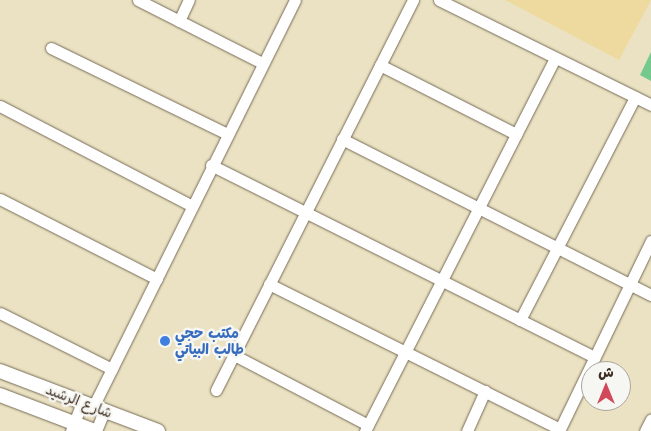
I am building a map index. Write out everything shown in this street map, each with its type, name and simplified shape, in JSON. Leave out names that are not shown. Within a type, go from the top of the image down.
[{"type":"main road","name":"شارع الرشيد","points":[[0,371],[158,431]]},
{"type":"main road","name":"شارع الرشيد","points":[[0,395],[73,427],[95,431]]},
{"type":"street","points":[[138,0],[262,63]]},
{"type":"street","points":[[179,21],[189,0]]},
{"type":"street","points":[[73,427],[93,407],[211,165],[295,0]]},
{"type":"street","points":[[216,390],[413,0]]},
{"type":"street","points":[[438,0],[651,105]]},
{"type":"street","points":[[51,48],[227,134]]},
{"type":"street","points":[[234,354],[367,428],[555,58]]},
{"type":"street","points":[[380,65],[516,134]]},
{"type":"street","points":[[520,320],[635,97]]},
{"type":"street","points":[[0,106],[192,206]]},
{"type":"street","points":[[342,139],[651,295]]},
{"type":"street","points":[[211,165],[441,282],[595,357]]},
{"type":"street","points":[[0,200],[157,279]]},
{"type":"street","points":[[269,284],[406,351],[560,430],[651,241]]},
{"type":"street","points":[[0,313],[112,368]]},
{"type":"street","points":[[467,431],[485,392]]},
{"type":"street","points":[[93,407],[95,431]]},
{"type":"street","points":[[645,431],[651,419]]},
{"type":"green space","points":[[651,52],[651,81],[640,75]]},
{"type":"sand","points":[[505,0],[651,0],[619,60]]},
{"type":"place","name":"مكتب حجي طالب البياتي","points":[[165,341]]}]
